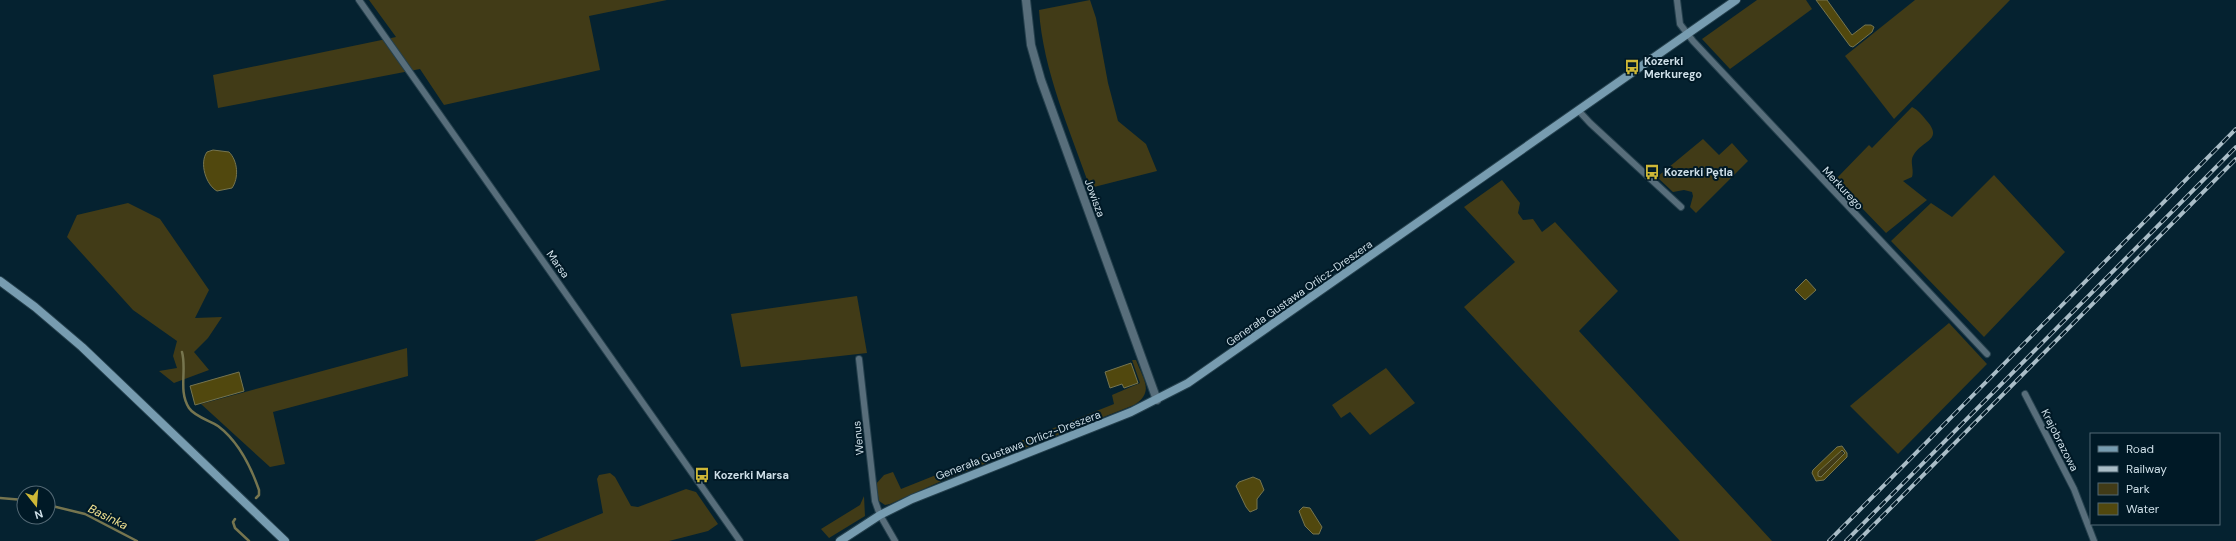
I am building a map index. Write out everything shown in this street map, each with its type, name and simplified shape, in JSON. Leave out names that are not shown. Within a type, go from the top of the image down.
[{"type":"main road","name":"Generała Gustawa Orlicz-Dreszera","points":[[840,541],[880,515],[941,486],[1157,400],[1188,383],[1736,0]]},
{"type":"main road","points":[[0,281],[35,307],[82,347],[285,541]]},
{"type":"street","name":"Marsa","points":[[359,0],[740,541]]},
{"type":"street","name":"Jowisza","points":[[1026,0],[1031,45],[1041,80],[1157,400]]},
{"type":"street","name":"Merkurego","points":[[1677,0],[1680,24],[1687,34],[1735,88],[1987,354]]},
{"type":"street","points":[[1578,110],[1590,124],[1681,207]]},
{"type":"street","name":"Wenus","points":[[859,359],[875,502],[880,515],[895,541]]},
{"type":"street","name":"Krajobrazowa","points":[[2025,394],[2074,489],[2094,541]]},
{"type":"green space","points":[[369,0],[667,0],[589,16],[600,70],[444,105],[420,69],[218,108],[213,75],[396,37]]},
{"type":"green space","points":[[1090,0],[1096,18],[1108,83],[1118,121],[1146,144],[1157,171],[1090,188],[1058,100],[1046,55],[1039,10]]},
{"type":"green space","points":[[1757,0],[1806,0],[1812,9],[1730,69],[1702,39]]},
{"type":"green space","points":[[1915,0],[2010,0],[1894,119],[1845,56]]},
{"type":"green space","points":[[1912,107],[1924,118],[1931,127],[1933,133],[1929,141],[1915,153],[1912,159],[1912,177],[1903,181],[1927,200],[1886,233],[1835,180],[1869,145],[1872,148]]},
{"type":"green space","points":[[1703,139],[1719,155],[1732,143],[1748,161],[1696,213],[1690,207],[1693,196],[1692,192],[1684,190],[1673,192],[1657,177]]},
{"type":"green space","points":[[1994,175],[2065,252],[1984,337],[1891,241],[1931,203],[1952,217]]},
{"type":"green space","points":[[1502,180],[1520,203],[1518,213],[1523,220],[1533,219],[1542,232],[1555,222],[1618,291],[1579,331],[1772,541],[1680,541],[1464,307],[1515,262],[1464,207]]},
{"type":"green space","points":[[128,203],[160,219],[209,290],[195,318],[222,317],[208,338],[194,352],[209,370],[174,383],[159,371],[177,368],[173,356],[177,341],[133,310],[67,237],[77,215]]},
{"type":"green space","points":[[857,296],[867,353],[741,367],[731,314]]},
{"type":"green space","points":[[1949,323],[1987,364],[1898,454],[1850,406]]},
{"type":"green space","points":[[407,348],[408,376],[273,412],[285,464],[270,467],[201,404]]},
{"type":"green space","points":[[1132,360],[1136,360],[1146,385],[1144,395],[1134,405],[946,479],[890,504],[885,505],[879,501],[876,484],[884,475],[893,472],[901,489],[1114,404],[1112,395],[1140,383]]},
{"type":"green space","points":[[1386,368],[1415,403],[1370,435],[1350,412],[1341,418],[1332,405]]},
{"type":"green space","points":[[1840,451],[1844,452],[1842,456],[1821,477],[1818,476],[1818,472]]},
{"type":"green space","points":[[610,473],[615,477],[631,506],[638,507],[686,489],[696,492],[718,524],[708,531],[669,541],[534,541],[603,513],[597,479],[599,475]]},
{"type":"green space","points":[[864,496],[865,516],[829,538],[821,529],[860,505]]},
{"type":"water","points":[[1816,0],[1827,0],[1852,35],[1865,25],[1871,25],[1874,27],[1872,32],[1853,47],[1850,46]]},
{"type":"water","points":[[213,150],[229,152],[234,160],[236,165],[236,179],[232,188],[217,191],[207,179],[204,168],[205,157],[207,152]]},
{"type":"water","points":[[1806,279],[1816,290],[1805,300],[1795,290]]},
{"type":"water","points":[[1131,363],[1138,383],[1124,388],[1122,384],[1110,388],[1105,372]]},
{"type":"water","points":[[239,372],[244,391],[195,405],[190,386]]},
{"type":"water","points":[[1842,446],[1847,453],[1847,457],[1824,480],[1816,481],[1812,473],[1813,470],[1837,447]],"holes":[[[1842,450],[1845,453],[1821,477],[1818,476],[1818,472]]]},
{"type":"water","points":[[1253,477],[1260,480],[1264,490],[1257,499],[1257,509],[1250,512],[1236,486],[1239,482]]},
{"type":"water","points":[[1303,507],[1310,508],[1322,527],[1319,534],[1313,534],[1305,526],[1299,511]]},
{"type":"waterway","points":[[182,352],[184,366],[183,388],[189,408],[198,416],[218,426],[238,447],[252,472],[259,490],[259,495],[256,498]]},
{"type":"waterway","name":"Basinka","points":[[0,498],[16,499]]},
{"type":"waterway","name":"Basinka","points":[[56,507],[85,514],[137,541]]},
{"type":"waterway","points":[[235,519],[233,522],[235,528],[249,541]]},
{"type":"railway","points":[[1829,541],[2236,129]]},
{"type":"railway","points":[[1846,541],[2236,147]]},
{"type":"railway","points":[[1858,541],[2236,159]]},
{"type":"place","name":"Kozerki Merkurego","points":[[1632,67]]},
{"type":"place","name":"Kozerki Pętla","points":[[1652,172]]},
{"type":"place","name":"Kozerki Marsa","points":[[702,475]]}]
